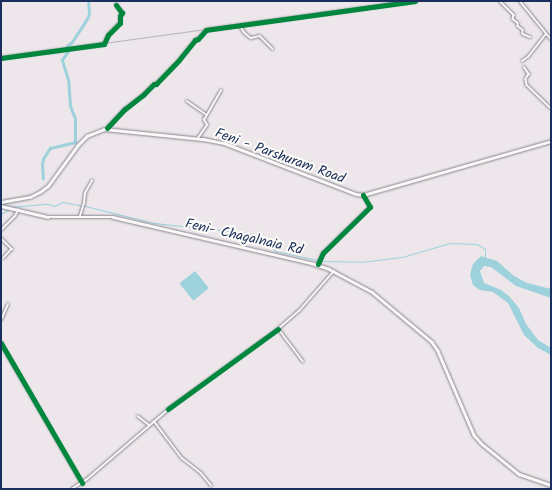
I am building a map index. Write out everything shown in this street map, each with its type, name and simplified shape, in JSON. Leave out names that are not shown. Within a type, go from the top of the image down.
[{"type":"main road","name":"Feni - Parshuram Road","points":[[1,202],[30,197],[40,192],[48,186],[68,158],[87,136],[107,128],[198,138],[224,143],[356,194],[363,195]]},
{"type":"main road","points":[[363,195],[551,140]]},
{"type":"main road","name":"Feni- Chagalnaia Rd","points":[[1,206],[48,217],[113,217],[318,264],[334,271],[359,284],[384,301],[432,342],[438,351],[474,435],[482,444],[519,474],[551,485]]},
{"type":"street","points":[[107,128],[125,109],[154,84],[156,84],[180,60],[195,40],[198,39],[205,31],[415,1]]},
{"type":"street","points":[[500,1],[514,15],[514,19],[518,23],[518,26],[523,30],[523,34],[530,37]]},
{"type":"street","points":[[520,1],[551,39]]},
{"type":"street","points":[[1,58],[104,44],[108,35],[120,23],[120,16],[122,13],[116,5]]},
{"type":"street","points":[[240,26],[251,38],[260,36],[273,49]]},
{"type":"street","points":[[522,61],[528,57],[546,34]]},
{"type":"street","points":[[524,67],[529,74],[526,79],[527,85],[551,108]]},
{"type":"street","points":[[198,138],[207,125],[204,120],[221,91]]},
{"type":"street","points":[[187,101],[207,115]]},
{"type":"street","points":[[80,217],[84,203],[84,193],[92,181]]},
{"type":"street","points":[[318,264],[323,253],[370,207],[363,195]]},
{"type":"street","points":[[1,230],[15,216],[18,210]]},
{"type":"street","points":[[1,238],[12,250],[4,258]]},
{"type":"street","points":[[72,489],[82,483],[172,407],[278,329],[299,311],[334,271]]},
{"type":"street","points":[[1,320],[8,304]]},
{"type":"street","points":[[278,329],[304,362]]},
{"type":"street","points":[[1,343],[82,483]]},
{"type":"street","points":[[168,409],[172,407]]},
{"type":"street","points":[[138,416],[149,426]]},
{"type":"street","points":[[154,421],[182,458],[201,473],[211,485]]},
{"type":"water","points":[[481,256],[497,261],[514,276],[527,283],[551,289],[551,298],[516,286],[491,267],[484,266],[480,271],[484,283],[501,290],[509,296],[519,308],[526,324],[538,340],[551,348],[551,355],[538,348],[524,335],[508,303],[493,292],[480,290],[473,285],[470,275],[473,264]]},
{"type":"water","points":[[195,271],[209,288],[193,301],[179,284]]},
{"type":"waterway","points":[[43,179],[43,159],[50,148],[75,142],[75,119],[70,106],[68,80],[62,60],[68,51],[67,46],[72,42],[87,19],[89,14],[88,1]]},
{"type":"waterway","points":[[10,207],[48,204],[55,206],[62,202],[85,206],[154,223],[248,233],[261,236],[275,251],[322,261],[361,262],[402,257],[450,243],[477,244],[485,249],[485,257]]},
{"type":"waterway","points":[[1,214],[9,209]]},
{"type":"railway","points":[[60,49],[410,1]]},
{"type":"cycle path","points":[[107,128],[125,109],[154,84],[156,84],[179,60],[195,40],[198,39],[206,30],[415,1]]},
{"type":"cycle path","points":[[1,58],[104,44],[108,35],[120,23],[120,16],[122,13],[116,5]]},
{"type":"cycle path","points":[[318,264],[323,253],[370,207],[363,195]]},
{"type":"cycle path","points":[[168,409],[278,329]]},
{"type":"cycle path","points":[[1,343],[82,483]]}]
